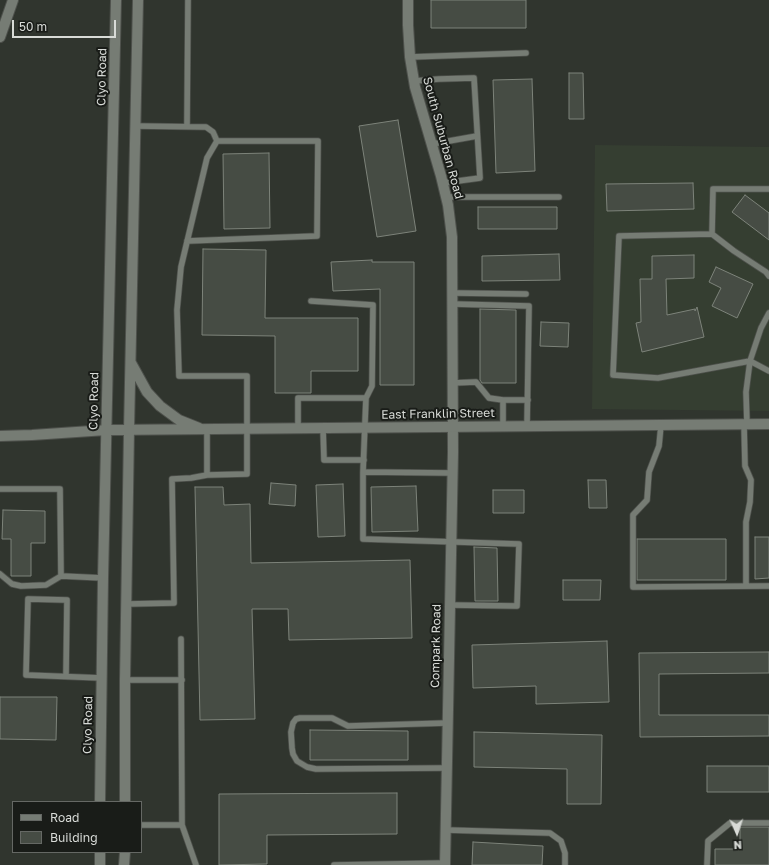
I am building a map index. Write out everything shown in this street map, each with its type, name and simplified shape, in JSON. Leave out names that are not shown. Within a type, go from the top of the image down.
[{"type":"street","points":[[0,37],[13,0]]},
{"type":"street","name":"Clyo Road","points":[[100,801],[106,430],[116,0]]},
{"type":"street","points":[[125,801],[125,680],[130,363],[138,0]]},
{"type":"street","name":"South Suburban Road","points":[[408,0],[410,57],[414,81],[443,183],[452,237],[452,427]]},
{"type":"street","points":[[130,363],[147,392],[160,406],[179,420],[205,430]]},
{"type":"street","name":"East Franklin Street","points":[[0,436],[106,430],[769,424]]},
{"type":"street","name":"Compark Road","points":[[445,864],[452,427]]},
{"type":"street","points":[[100,853],[100,865]]},
{"type":"street","points":[[124,853],[124,865]]},
{"type":"lane","points":[[187,126],[188,0]]},
{"type":"lane","points":[[410,57],[526,53]]},
{"type":"lane","points":[[414,81],[439,78],[474,78],[480,178],[443,183]]},
{"type":"lane","points":[[127,604],[174,603],[172,479],[207,475],[248,474],[247,376],[179,376],[177,310],[181,267],[207,158],[217,141],[214,132],[206,127],[135,126]]},
{"type":"lane","points":[[432,144],[477,136]]},
{"type":"lane","points":[[188,241],[317,236],[318,141],[217,141]]},
{"type":"lane","points":[[712,234],[713,189],[769,189]]},
{"type":"lane","points":[[446,197],[559,198]]},
{"type":"lane","points":[[769,276],[766,272],[734,251],[712,234],[619,236],[613,375],[658,378],[750,361],[769,371]]},
{"type":"lane","points":[[453,298],[526,294]]},
{"type":"lane","points":[[453,298],[529,306],[528,426]]},
{"type":"lane","points":[[311,302],[373,305],[372,386],[366,398],[363,472],[363,540],[450,541],[519,544],[517,606],[449,605]]},
{"type":"lane","points":[[746,586],[746,522],[750,502],[751,480],[744,466],[746,392],[750,361],[761,328],[769,313]]},
{"type":"lane","points":[[452,383],[476,382],[489,398],[503,400],[528,400]]},
{"type":"lane","points":[[298,428],[298,398],[366,398]]},
{"type":"lane","points":[[503,400],[503,426]]},
{"type":"lane","points":[[661,425],[659,446],[649,472],[647,500],[633,515],[633,587],[769,586]]},
{"type":"lane","points":[[323,428],[324,460],[364,460]]},
{"type":"lane","points":[[205,430],[207,475]]},
{"type":"lane","points":[[363,472],[452,473]]},
{"type":"lane","points":[[0,489],[60,489],[61,576]]},
{"type":"lane","points":[[0,574],[12,584],[21,586],[46,585],[61,576],[104,578]]},
{"type":"lane","points":[[66,676],[67,600],[28,599],[26,674],[102,678]]},
{"type":"lane","points":[[181,639],[182,825],[196,865]]},
{"type":"lane","points":[[125,680],[182,680]]},
{"type":"lane","points":[[447,724],[348,726],[332,718],[322,717],[296,719],[293,723],[291,732],[293,754],[297,760],[306,767],[316,769],[447,768]]},
{"type":"lane","points":[[707,865],[708,841],[730,823],[769,823]]},
{"type":"lane","points":[[142,825],[182,825]]},
{"type":"lane","points":[[446,830],[550,833],[561,841],[565,853],[564,865]]},
{"type":"lane","points":[[334,865],[445,864]]},
{"type":"shaded area","points":[[595,145],[769,147],[769,411],[592,409]]},
{"type":"building","points":[[431,0],[526,0],[526,28],[431,28]]},
{"type":"building","points":[[569,73],[583,73],[584,119],[569,119]]},
{"type":"building","points":[[532,79],[535,171],[496,173],[493,80]]},
{"type":"building","points":[[398,120],[416,231],[377,237],[359,126]]},
{"type":"building","points":[[269,153],[270,228],[224,229],[223,154]]},
{"type":"building","points":[[693,183],[694,209],[607,211],[606,184]]},
{"type":"building","points":[[745,195],[769,213],[769,240],[732,212]]},
{"type":"building","points":[[478,207],[557,207],[557,229],[478,229]]},
{"type":"building","points":[[203,249],[266,250],[265,318],[358,318],[358,371],[311,371],[311,393],[275,393],[275,336],[202,335]]},
{"type":"building","points":[[559,254],[560,280],[482,281],[482,256]]},
{"type":"building","points":[[694,255],[694,278],[666,279],[667,315],[695,309],[695,311],[697,307],[704,337],[642,352],[636,323],[641,322],[640,279],[652,279],[652,256]]},
{"type":"building","points":[[372,260],[372,262],[414,262],[414,385],[380,385],[380,289],[333,291],[331,262]]},
{"type":"building","points":[[716,267],[753,284],[737,318],[712,306],[721,288],[709,282]]},
{"type":"building","points":[[480,309],[516,310],[516,383],[482,383],[480,380]]},
{"type":"building","points":[[541,322],[569,323],[568,347],[540,346]]},
{"type":"building","points":[[588,480],[606,480],[607,508],[589,508]]},
{"type":"building","points":[[271,483],[296,485],[295,506],[269,504]]},
{"type":"building","points":[[343,484],[345,536],[318,537],[316,485]]},
{"type":"building","points":[[416,486],[418,531],[372,532],[371,487]]},
{"type":"building","points":[[195,487],[223,487],[224,505],[250,504],[251,563],[410,560],[412,638],[289,640],[288,609],[252,609],[255,719],[200,720]]},
{"type":"building","points":[[493,490],[524,490],[524,513],[493,513]]},
{"type":"building","points":[[3,510],[45,511],[45,543],[31,543],[31,576],[11,576],[11,539],[2,539]]},
{"type":"building","points":[[755,537],[769,537],[769,578],[755,579]]},
{"type":"building","points":[[637,539],[726,539],[726,580],[637,580]]},
{"type":"building","points":[[474,547],[497,548],[498,601],[475,601]]},
{"type":"building","points":[[563,580],[601,580],[600,600],[563,600]]},
{"type":"building","points":[[607,641],[609,702],[536,704],[536,686],[473,688],[472,645]]},
{"type":"building","points":[[769,652],[769,673],[659,674],[659,715],[769,715],[769,736],[640,737],[639,653]]},
{"type":"building","points":[[0,697],[57,697],[56,740],[0,739]]},
{"type":"building","points":[[310,730],[408,731],[408,760],[310,760]]},
{"type":"building","points":[[474,732],[602,735],[601,804],[567,804],[567,769],[474,767]]},
{"type":"building","points":[[707,766],[769,766],[769,792],[707,792]]},
{"type":"building","points":[[397,793],[397,834],[267,835],[267,864],[219,865],[219,794]]},
{"type":"building","points":[[740,827],[769,827],[769,865],[715,865],[715,849],[740,849]]},
{"type":"building","points":[[473,842],[543,846],[542,865],[472,865]]}]
